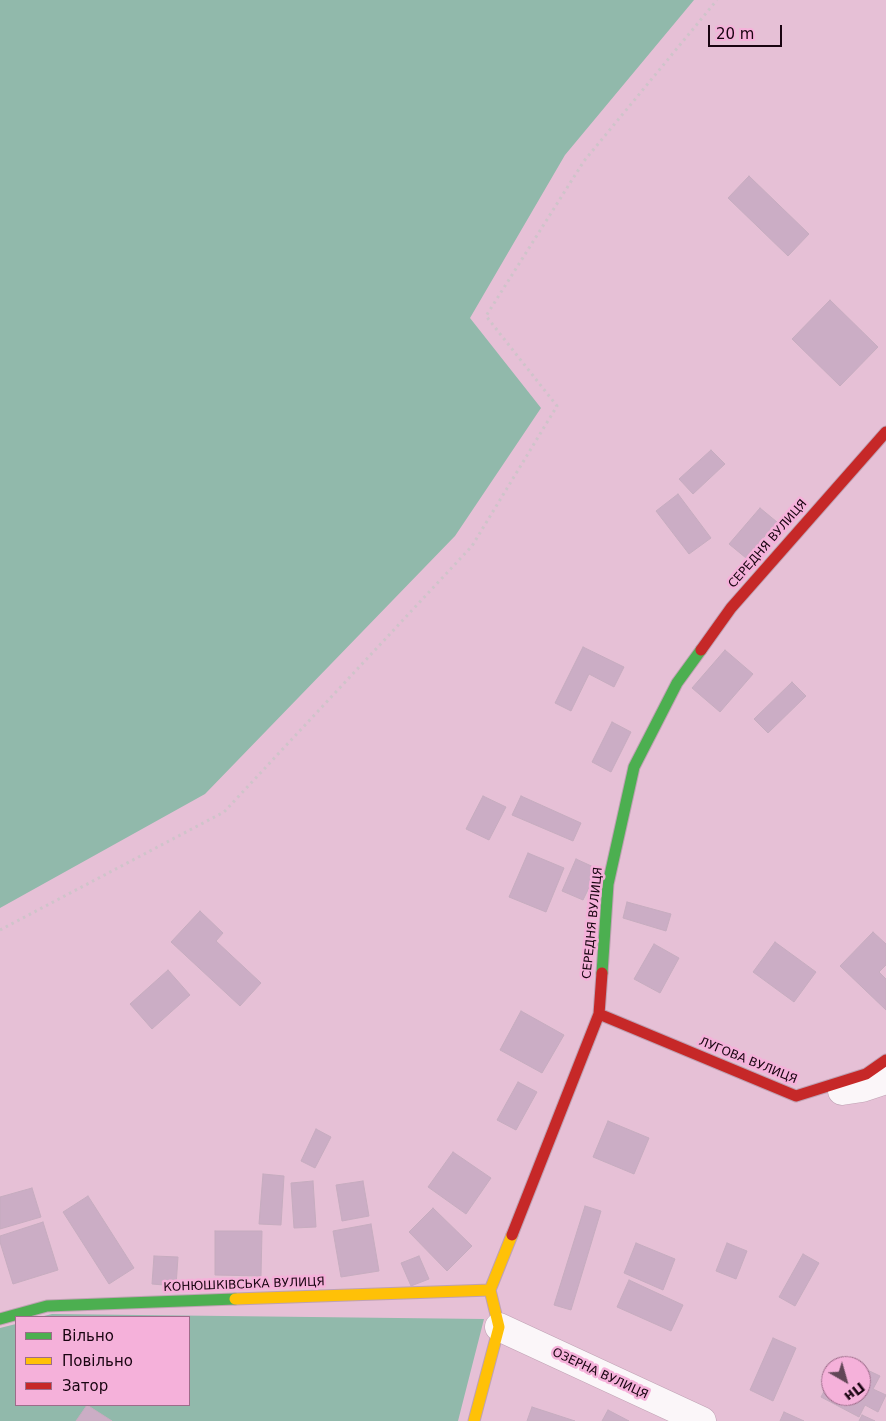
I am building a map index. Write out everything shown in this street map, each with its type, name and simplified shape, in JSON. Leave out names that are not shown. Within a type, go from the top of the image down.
[{"type":"street","name":"СЕРЕДНЯ ВУЛИЦЯ","points":[[490,1290],[599,1014],[608,884],[634,767],[678,683],[731,608],[886,432]]},
{"type":"street","name":"ЛУГОВА ВУЛИЦЯ","points":[[599,1014],[796,1096],[866,1074],[886,1060]]},
{"type":"street","points":[[796,1096],[862,1088],[886,1080]]},
{"type":"street","points":[[474,1421],[499,1328],[490,1290]]},
{"type":"street","name":"КОНЮШКІВСЬКА ВУЛИЦЯ","points":[[0,1319],[47,1306],[490,1290]]},
{"type":"street","name":"ОЗЕРНА ВУЛИЦЯ","points":[[499,1328],[702,1421]]},
{"type":"path","points":[[0,930],[224,812],[472,546],[557,406],[486,316],[584,161],[717,0]]},
{"type":"green space","points":[[0,0],[694,0],[565,155],[470,318],[541,408],[455,536],[205,794],[0,908]]},
{"type":"green space","points":[[52,1314],[484,1319],[458,1421],[0,1421],[0,1328],[15,1324],[15,1406],[190,1406],[190,1316],[44,1316]]},
{"type":"building","points":[[749,176],[809,234],[788,256],[728,198]]},
{"type":"building","points":[[830,300],[878,347],[840,386],[792,339]]},
{"type":"building","points":[[711,450],[725,464],[693,494],[679,479]]},
{"type":"building","points":[[678,494],[711,538],[689,554],[656,511]]},
{"type":"building","points":[[760,508],[777,522],[746,558],[729,544]]},
{"type":"building","points":[[583,647],[624,667],[614,687],[589,674],[571,711],[555,703]]},
{"type":"building","points":[[725,650],[753,674],[720,712],[692,688]]},
{"type":"building","points":[[792,682],[806,696],[768,733],[754,719]]},
{"type":"building","points":[[612,722],[631,732],[611,772],[592,762]]},
{"type":"building","points":[[483,796],[506,807],[489,840],[466,829]]},
{"type":"building","points":[[521,796],[581,823],[573,841],[512,815]]},
{"type":"building","points":[[528,853],[564,868],[546,912],[509,897]]},
{"type":"building","points":[[576,859],[598,869],[583,900],[562,891]]},
{"type":"building","points":[[627,902],[671,914],[666,931],[623,918]]},
{"type":"building","points":[[200,911],[223,933],[216,941],[261,983],[240,1006],[171,942]]},
{"type":"building","points":[[873,932],[886,944],[886,965],[879,972],[886,979],[886,1010],[840,966]]},
{"type":"building","points":[[775,942],[816,972],[794,1002],[753,972]]},
{"type":"building","points":[[654,944],[679,958],[660,993],[634,979]]},
{"type":"building","points":[[168,970],[190,995],[152,1029],[130,1004]]},
{"type":"building","points":[[521,1011],[564,1035],[542,1073],[500,1050]]},
{"type":"building","points":[[518,1082],[537,1092],[516,1130],[497,1120]]},
{"type":"building","points":[[608,1121],[649,1138],[634,1174],[593,1157]]},
{"type":"building","points":[[316,1129],[331,1137],[315,1168],[301,1161]]},
{"type":"building","points":[[453,1152],[491,1178],[466,1214],[428,1187]]},
{"type":"building","points":[[263,1174],[284,1176],[281,1225],[259,1224]]},
{"type":"building","points":[[313,1181],[316,1227],[294,1228],[291,1183]]},
{"type":"building","points":[[363,1181],[369,1216],[342,1221],[336,1185]]},
{"type":"building","points":[[32,1188],[41,1217],[0,1229],[0,1197]]},
{"type":"building","points":[[88,1196],[134,1268],[109,1284],[63,1212]]},
{"type":"building","points":[[585,1206],[601,1211],[571,1310],[554,1305]]},
{"type":"building","points":[[433,1208],[472,1246],[447,1271],[409,1232]]},
{"type":"building","points":[[43,1222],[58,1270],[13,1284],[0,1242],[0,1236]]},
{"type":"building","points":[[371,1224],[379,1271],[341,1277],[333,1231]]},
{"type":"building","points":[[215,1231],[262,1231],[261,1276],[215,1275]]},
{"type":"building","points":[[636,1243],[675,1259],[663,1290],[624,1273]]},
{"type":"building","points":[[727,1243],[747,1251],[736,1279],[716,1271]]},
{"type":"building","points":[[803,1254],[819,1263],[795,1306],[779,1297]]},
{"type":"building","points":[[154,1256],[178,1257],[176,1286],[152,1284]]},
{"type":"building","points":[[419,1256],[429,1279],[411,1286],[401,1263]]},
{"type":"building","points":[[629,1280],[683,1305],[671,1331],[617,1307]]},
{"type":"building","points":[[773,1338],[796,1348],[773,1401],[750,1390]]},
{"type":"building","points":[[871,1372],[880,1376],[873,1389],[886,1395],[878,1412],[867,1406],[871,1406]]},
{"type":"building","points":[[86,1406],[89,1406],[112,1421],[76,1421]]},
{"type":"building","points":[[838,1406],[864,1406],[859,1417]]},
{"type":"building","points":[[532,1407],[575,1421],[527,1421]]},
{"type":"building","points":[[608,1410],[629,1421],[602,1421]]},
{"type":"building","points":[[784,1412],[804,1421],[780,1421]]},
{"type":"building","points":[[862,1415],[875,1421],[859,1421]]},
{"type":"traffic: fast","points":[[602,973],[608,884],[634,767],[677,683],[701,650]]},
{"type":"traffic: fast","points":[[0,1319],[47,1306],[235,1299]]},
{"type":"traffic: slow","points":[[474,1421],[499,1327],[490,1290],[512,1235]]},
{"type":"traffic: slow","points":[[235,1299],[490,1290]]},
{"type":"traffic: jam","points":[[701,650],[731,608],[886,432]]},
{"type":"traffic: jam","points":[[512,1235],[599,1014],[602,973]]},
{"type":"traffic: jam","points":[[599,1014],[796,1096],[866,1074],[886,1060]]}]
